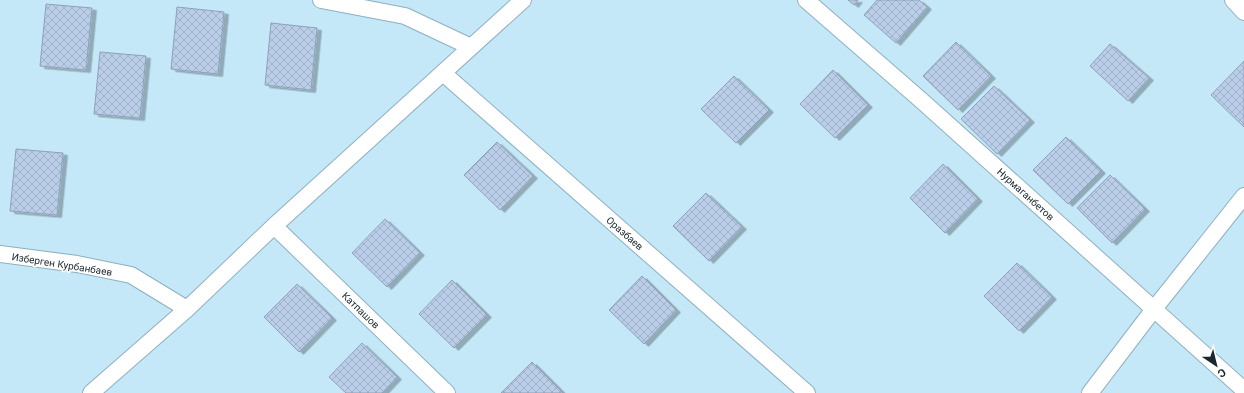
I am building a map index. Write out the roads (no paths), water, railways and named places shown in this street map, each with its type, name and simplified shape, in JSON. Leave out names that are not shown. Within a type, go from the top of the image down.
[{"type":"street","points":[[321,0],[405,16],[471,47]]},
{"type":"street","points":[[91,393],[186,309],[274,226],[523,0]]},
{"type":"street","name":"Нурмаганбетов","points":[[806,0],[1244,390]]},
{"type":"street","points":[[1233,0],[1244,12]]},
{"type":"street","name":"Оразбаев","points":[[443,72],[807,393]]},
{"type":"street","points":[[1090,393],[1154,309],[1244,196]]},
{"type":"street","name":"Катпашов","points":[[274,226],[447,393]]},
{"type":"street","name":"Изберген Курбанбаев","points":[[0,254],[77,264],[131,276],[186,309]]}]
